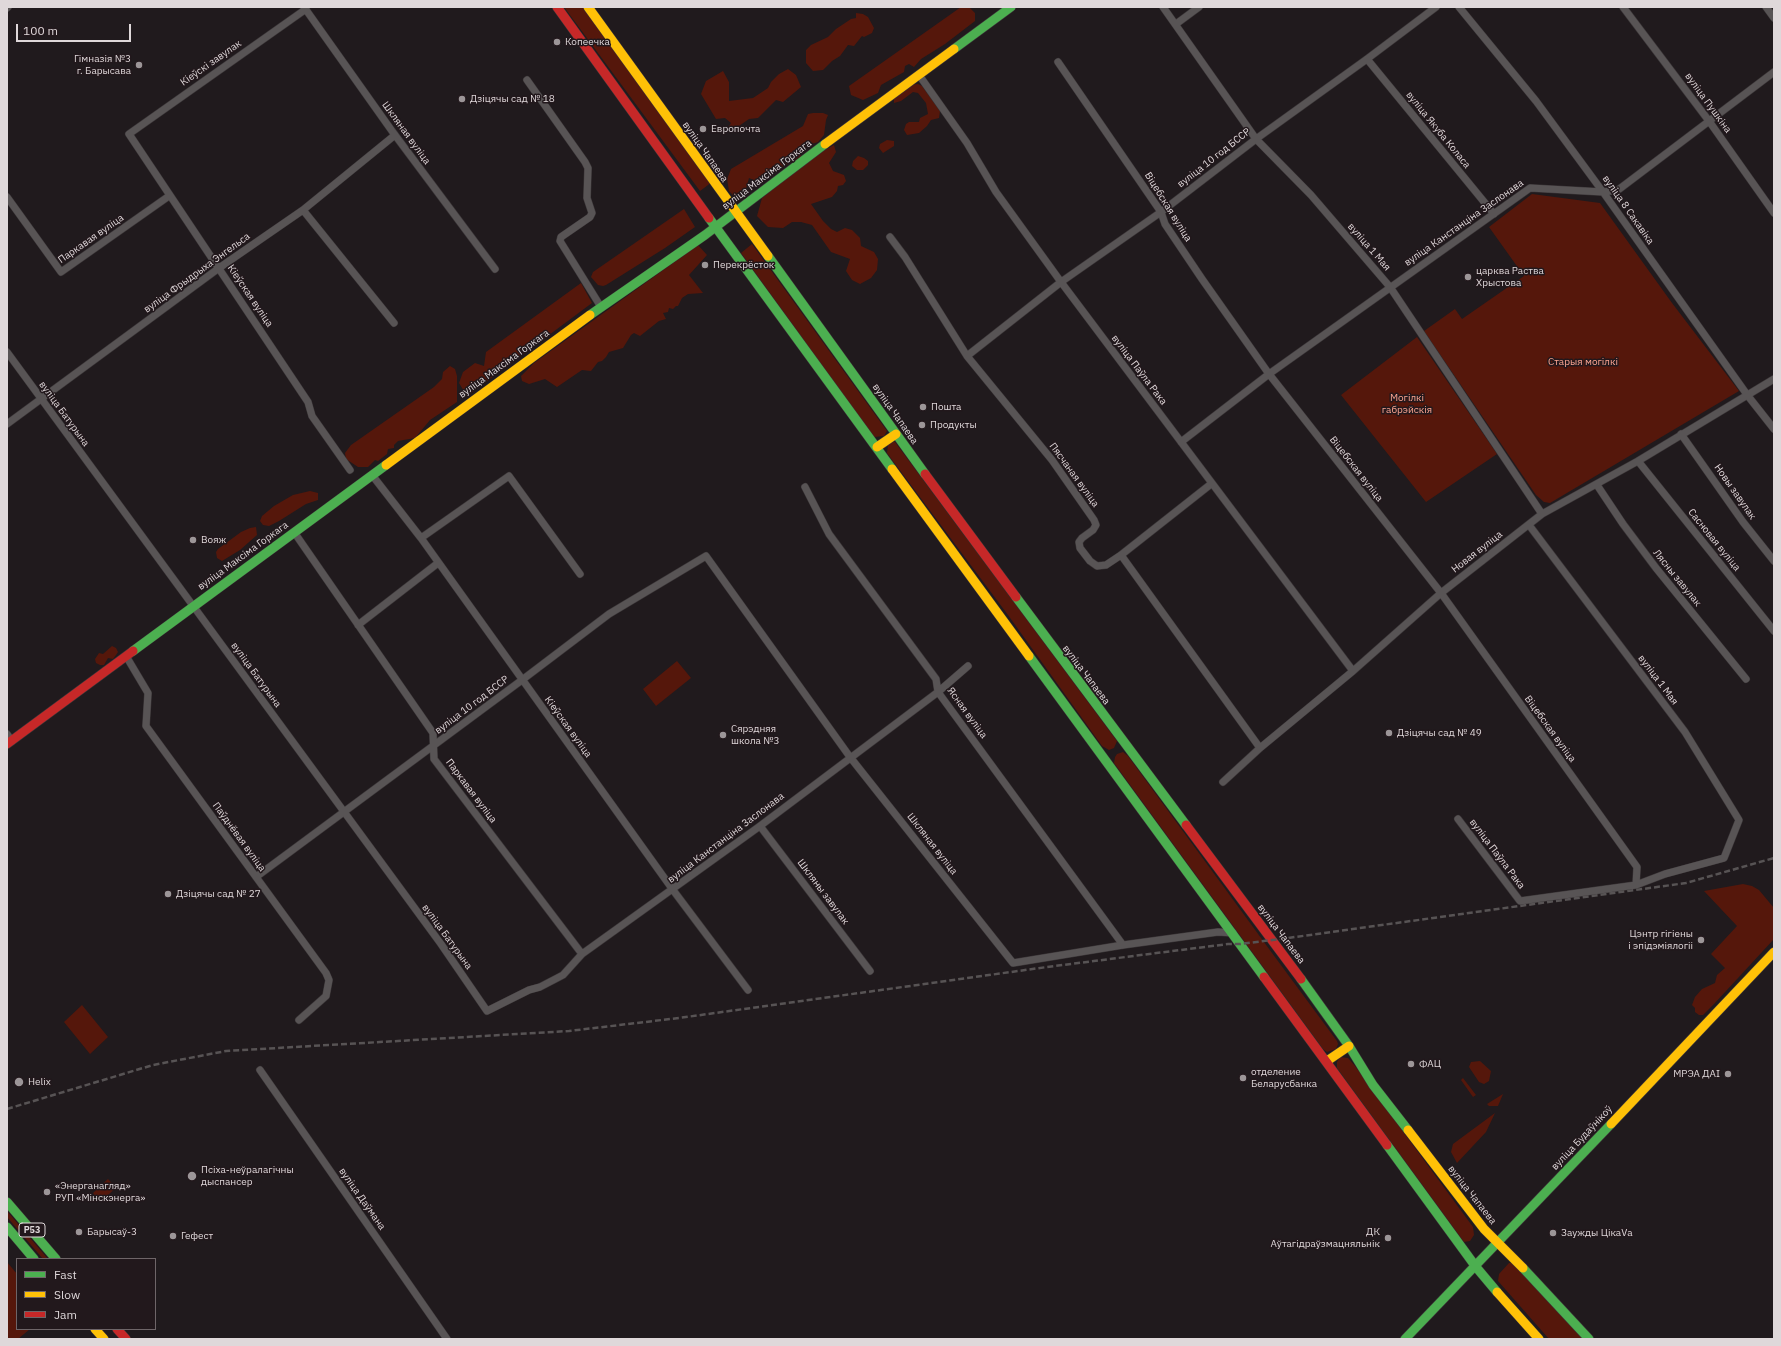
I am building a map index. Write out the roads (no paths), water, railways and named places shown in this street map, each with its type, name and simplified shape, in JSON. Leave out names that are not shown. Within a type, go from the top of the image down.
[{"type":"main road","points":[[557,7],[1476,1267],[1539,1339]]},
{"type":"main road","name":"вуліца Чапаева","points":[[588,7],[896,434],[1085,692],[1272,940],[1349,1046],[1373,1085],[1484,1229],[1510,1254],[1589,1339]]},
{"type":"main road","name":"вуліца Максіма Горкага","points":[[8,741],[601,307],[716,227],[1011,7]]},
{"type":"main road","points":[[878,447],[896,434]]},
{"type":"main road","name":"вуліца Будаўнікоў","points":[[1405,1339],[1476,1267],[1774,952]]},
{"type":"main road","points":[[1327,1062],[1349,1046]]},
{"type":"main road","name":"Р53","points":[[7,1202],[55,1258]]},
{"type":"main road","name":"Р53","points":[[7,1227],[33,1258]]},
{"type":"main road","points":[[96,1330],[104,1339]]},
{"type":"main road","points":[[118,1330],[126,1339]]},
{"type":"street","name":"вуліца 1 Мая","points":[[1163,7],[1256,139],[1311,195],[1390,287],[1542,514]]},
{"type":"street","points":[[1176,24],[1199,7]]},
{"type":"street","name":"вуліца 10 год БССР","points":[[967,356],[1061,282],[1161,212],[1256,139],[1436,7]]},
{"type":"street","name":"вуліца 8 Сакавіка","points":[[1459,7],[1536,100],[1748,396],[1774,429]]},
{"type":"street","name":"вуліца Пушкіна","points":[[1623,7],[1709,121],[1774,213]]},
{"type":"street","points":[[1766,7],[1774,18]]},
{"type":"street","name":"Кіеўскі завулак","points":[[129,134],[305,8]]},
{"type":"street","name":"Шкляная вуліца","points":[[305,8],[495,269]]},
{"type":"street","name":"вуліца Якуба Коласа","points":[[1367,59],[1494,214]]},
{"type":"street","name":"Віцебская вуліца","points":[[1058,62],[1161,212],[1165,224],[1269,374],[1440,593],[1636,867],[1636,885]]},
{"type":"street","name":"вуліца Канстанціна Заслонава","points":[[1181,442],[1269,374],[1530,188],[1603,192],[1618,190],[1774,72]]},
{"type":"street","name":"вуліца Паўла Рака","points":[[919,75],[967,143],[996,192],[1061,282],[1211,484],[1353,671]]},
{"type":"street","points":[[527,80],[588,168],[587,198],[592,213],[590,217],[561,238],[560,241],[601,307]]},
{"type":"street","name":"Кіеўская вуліца","points":[[129,134],[308,402],[312,416],[350,470]]},
{"type":"street","name":"вуліца Фрыдрыха Энгельса","points":[[7,424],[40,398],[219,268],[303,210],[396,135]]},
{"type":"street","name":"Паркавая вуліца","points":[[7,197],[61,272],[169,196]]},
{"type":"street","points":[[303,210],[394,323]]},
{"type":"street","name":"Пясчаная вуліца","points":[[890,237],[967,356],[1052,460],[1094,520],[1096,525],[1093,530],[1079,542],[1080,548],[1090,561],[1097,566],[1106,565],[1121,555]]},
{"type":"street","name":"вуліца Батурына","points":[[7,352],[441,944],[487,1011]]},
{"type":"street","name":"Новая вуліца","points":[[1223,782],[1260,748],[1353,671],[1440,593],[1542,514],[1597,485],[1681,434],[1748,396],[1774,379]]},
{"type":"street","name":"Новы завулак","points":[[1681,434],[1743,522],[1774,561]]},
{"type":"street","name":"Сасновая вуліца","points":[[1638,461],[1774,631]]},
{"type":"street","name":"Кіеўская вуліца","points":[[372,475],[421,538],[438,564],[672,890],[748,990]]},
{"type":"street","points":[[421,538],[509,476],[580,574]]},
{"type":"street","points":[[1211,484],[1121,555],[1260,748]]},
{"type":"street","name":"Лясны завулак","points":[[1597,485],[1642,549],[1746,679]]},
{"type":"street","name":"Ясная вуліца","points":[[805,487],[829,534],[936,678],[938,692],[1123,945]]},
{"type":"street","name":"вуліца 1 Мая","points":[[1529,525],[1685,732],[1739,820],[1724,858],[1665,874],[1636,885]]},
{"type":"street","name":"Паркавая вуліца","points":[[294,532],[433,733],[434,759],[582,954]]},
{"type":"street","name":"вуліца 10 год БССР","points":[[256,877],[434,746],[609,614],[706,556]]},
{"type":"street","name":"Шкляная вуліца","points":[[706,556],[850,757],[1013,963],[1123,945],[1218,932],[1233,933]]},
{"type":"street","points":[[358,625],[438,564]]},
{"type":"street","name":"Паўднёвая вуліца","points":[[126,656],[148,693],[146,726],[326,973],[329,980],[326,996],[299,1020]]},
{"type":"street","name":"вуліца Канстанціна Заслонава","points":[[487,1011],[563,975],[582,954],[760,826],[938,692],[968,666]]},
{"type":"street","name":"вуліца Паўла Рака","points":[[1458,819],[1520,901],[1636,885]]},
{"type":"street","name":"Шкляны завулак","points":[[760,826],[870,971]]},
{"type":"street","name":"вуліца Даўмана","points":[[260,1070],[447,1339]]},
{"type":"railway","points":[[7,1109],[153,1065],[226,1051],[569,1031],[679,1018],[1047,967],[1228,944],[1288,938],[1686,883],[1774,858]]},
{"type":"place","name":"Копеечка","points":[[557,42]]},
{"type":"place","name":"Гімназія №3 г. Барысава","points":[[139,65]]},
{"type":"place","name":"Дзіцячы сад № 18","points":[[462,99]]},
{"type":"place","name":"Европочта","points":[[703,129]]},
{"type":"place","name":"Перекрёсток","points":[[705,265]]},
{"type":"place","name":"царква Раства Хрыстова","points":[[1468,277]]},
{"type":"place","name":"Пошта","points":[[923,407]]},
{"type":"place","name":"Продукты","points":[[922,425]]},
{"type":"place","name":"Вояж","points":[[193,540]]},
{"type":"place","name":"Дзіцячы сад № 49","points":[[1389,733]]},
{"type":"place","name":"Сярэдняя школа №3","points":[[723,735]]},
{"type":"place","name":"Дзіцячы сад № 27","points":[[168,894]]},
{"type":"place","name":"Цэнтр гігіены і эпідэміялогіі","points":[[1701,940]]},
{"type":"place","name":"ФАЦ","points":[[1411,1064]]},
{"type":"place","name":"МРЭА ДАІ","points":[[1728,1074]]},
{"type":"place","name":"отделение Беларусбанка","points":[[1243,1078]]},
{"type":"place","name":"Helix","points":[[19,1082]]},
{"type":"place","name":"Псіха-неўралагічны дыспансер","points":[[192,1176]]},
{"type":"place","name":"«Энерганагляд» РУП «Мінскэнерга»","points":[[47,1192]]},
{"type":"place","name":"Барысаў-3","points":[[79,1232]]},
{"type":"place","name":"Заужды ЦікаVа","points":[[1553,1233]]},
{"type":"place","name":"Гефест","points":[[173,1236]]},
{"type":"place","name":"ДК Аўтагідраўзмацняльнік","points":[[1388,1238]]},
{"type":"park label","name":"Старыя могілкі","points":[[1583,362]]},
{"type":"park label","name":"Могілкі габрэйскія","points":[[1407,404]]}]
